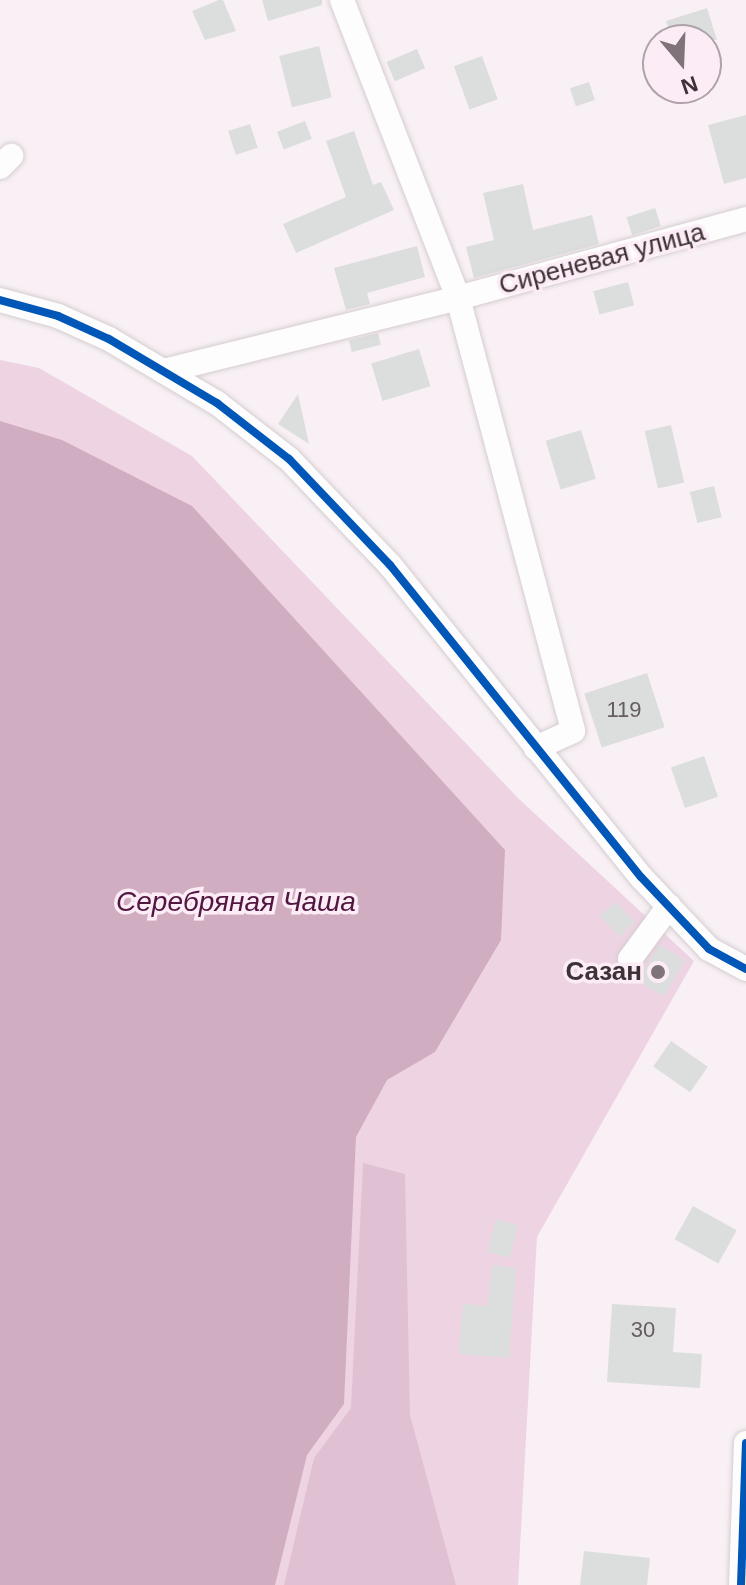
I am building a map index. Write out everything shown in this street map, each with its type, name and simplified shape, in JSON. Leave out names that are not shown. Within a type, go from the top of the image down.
[{"type":"street","points":[[342,0],[458,298],[573,731],[536,748]]},
{"type":"street","name":"Сиреневая улица","points":[[164,371],[458,298],[746,219]]},
{"type":"street","points":[[0,300],[58,316],[109,339],[217,403],[289,459],[354,525],[669,906],[709,949],[746,969]]},
{"type":"street","points":[[630,959],[669,906]]},
{"type":"street","points":[[741,1585],[746,1443]]},
{"type":"shaded area","name":"Серебряная Чаша","points":[[0,360],[39,368],[192,456],[518,798],[694,961],[537,1237],[518,1585],[0,1585]]},
{"type":"shaded area","points":[[363,1163],[405,1174],[410,1415],[456,1585],[284,1585],[314,1458],[351,1408]]},
{"type":"water","name":"Серебряная Чаша","points":[[0,421],[62,440],[192,506],[505,850],[501,940],[435,1052],[387,1080],[356,1137],[344,1404],[307,1455],[275,1585],[0,1585]]},
{"type":"building","points":[[223,0],[236,31],[205,40],[192,11]]},
{"type":"building","points":[[262,0],[322,0],[322,5],[268,21]]},
{"type":"building","points":[[707,8],[712,24],[667,24],[666,21]]},
{"type":"building","points":[[319,46],[332,97],[292,107],[279,56]]},
{"type":"building","points":[[417,49],[425,68],[395,81],[387,62]]},
{"type":"building","points":[[482,56],[498,99],[470,109],[454,66]]},
{"type":"building","points":[[589,82],[595,100],[576,106],[570,88]]},
{"type":"building","points":[[746,115],[746,178],[724,184],[708,125]]},
{"type":"building","points":[[305,121],[312,139],[284,149],[277,132]]},
{"type":"building","points":[[250,124],[258,148],[236,155],[228,131]]},
{"type":"building","points":[[354,131],[373,185],[381,182],[394,210],[296,253],[283,224],[346,197],[326,141]]},
{"type":"building","points":[[523,184],[533,230],[592,215],[599,244],[474,278],[466,247],[494,240],[483,193]]},
{"type":"building","points":[[655,208],[661,226],[632,235],[626,217]]},
{"type":"building","points":[[417,246],[425,277],[367,293],[370,304],[346,310],[334,268]]},
{"type":"building","points":[[628,282],[634,305],[599,314],[593,291]]},
{"type":"building","points":[[378,333],[381,345],[352,352],[349,340]]},
{"type":"building","points":[[419,349],[430,386],[383,401],[371,364]]},
{"type":"building","points":[[298,394],[309,444],[278,424]]},
{"type":"building","points":[[671,425],[684,482],[658,489],[645,431]]},
{"type":"building","points":[[581,430],[596,479],[561,490],[546,441]]},
{"type":"building","points":[[714,486],[722,517],[697,523],[690,492]]},
{"type":"building","points":[[647,673],[665,727],[602,748],[584,693]]},
{"type":"building","points":[[704,756],[718,797],[685,808],[671,767]]},
{"type":"building","points":[[615,902],[635,922],[620,937],[600,917]]},
{"type":"building","points":[[659,945],[685,960],[664,996],[638,981]]},
{"type":"building","points":[[671,1041],[708,1067],[690,1092],[653,1066]]},
{"type":"building","points":[[693,1206],[737,1230],[718,1263],[675,1239]]},
{"type":"building","points":[[496,1219],[518,1225],[509,1258],[487,1252]]},
{"type":"building","points":[[492,1265],[516,1268],[509,1358],[459,1354],[463,1304],[488,1306]]},
{"type":"building","points":[[612,1304],[676,1308],[673,1352],[702,1354],[700,1388],[607,1382]]},
{"type":"building","points":[[584,1551],[650,1558],[647,1585],[580,1585]]},
{"type":"cycle path","points":[[0,300],[58,316],[109,339],[217,403],[289,459],[390,565],[641,877],[709,949],[746,969]]},
{"type":"cycle path","points":[[741,1585],[746,1443]]},
{"type":"place","name":"Сазан","points":[[658,972]]}]
